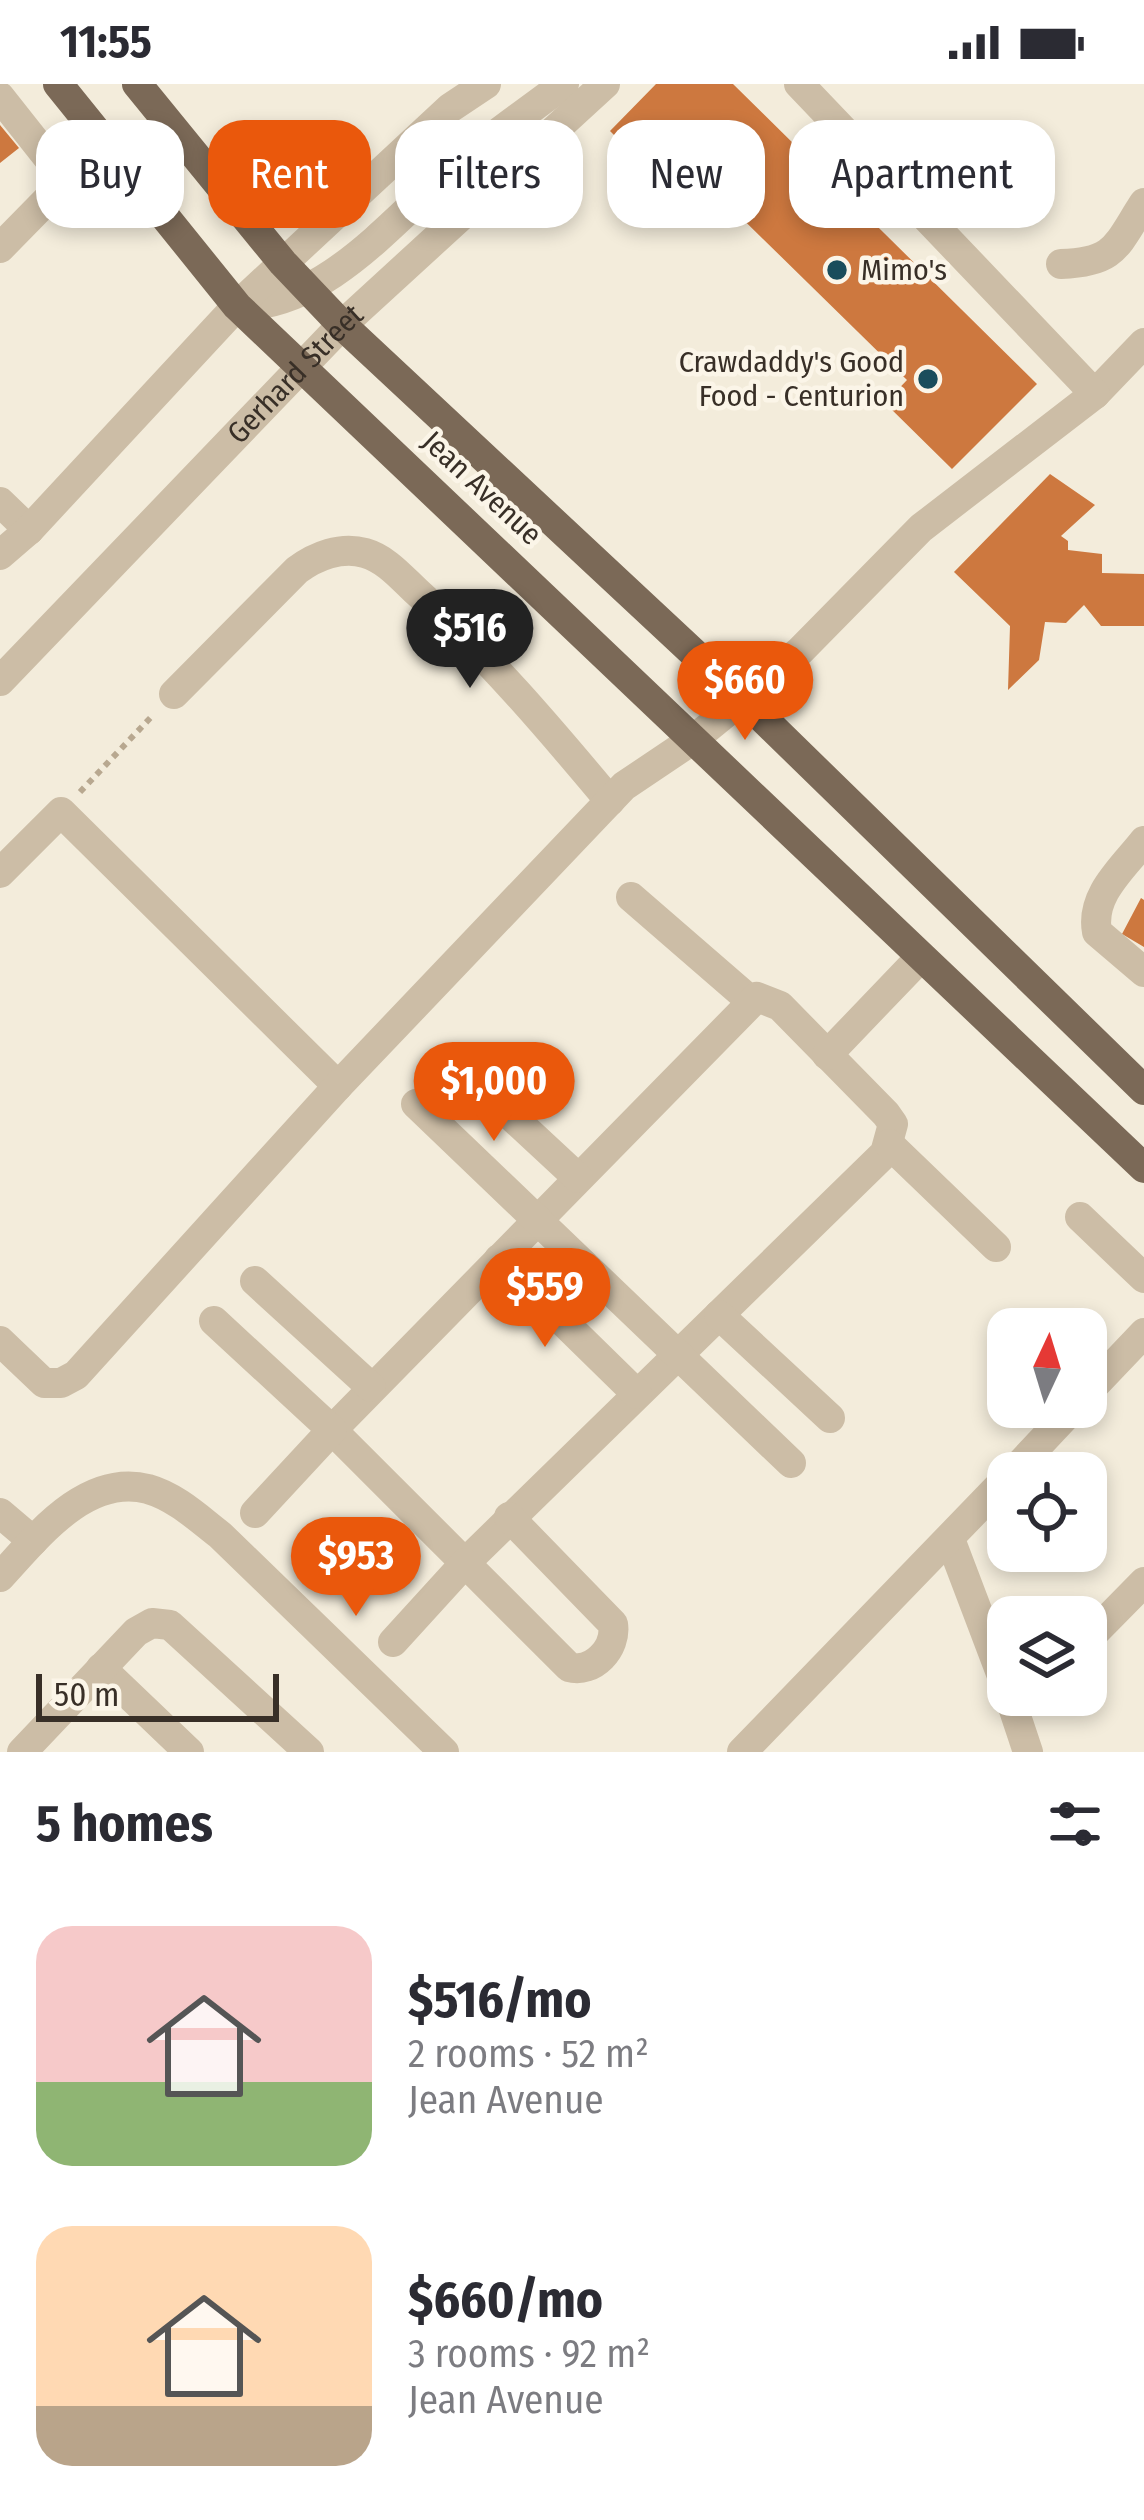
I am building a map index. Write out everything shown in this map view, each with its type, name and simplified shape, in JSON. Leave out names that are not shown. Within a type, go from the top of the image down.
[{"type":"main road","name":"Jean Avenue","points":[[58,84],[87,120]]},
{"type":"main road","name":"Jean Avenue","points":[[137,84],[283,263],[342,325],[743,699],[1144,1090]]},
{"type":"main road","name":"Jean Avenue","points":[[174,228],[237,306],[1144,1168]]},
{"type":"street","points":[[0,555],[29,530],[237,306],[450,108],[486,84]]},
{"type":"street","points":[[237,306],[260,306],[331,274],[455,167],[564,84]]},
{"type":"street","name":"Gerhard Street","points":[[0,680],[342,325],[605,84]]},
{"type":"street","points":[[799,84],[1095,394]]},
{"type":"street","points":[[0,97],[36,143]]},
{"type":"street","points":[[1061,264],[1104,258],[1144,203]]},
{"type":"street","points":[[0,248],[36,214]]},
{"type":"street","points":[[0,1341],[44,1383],[61,1383],[76,1375],[338,1086],[610,800],[642,771],[694,739],[800,651],[931,520],[1095,394],[1144,343]]},
{"type":"street","points":[[0,502],[29,530]]},
{"type":"street","points":[[174,694],[297,570],[313,558],[360,551],[383,561],[442,614],[610,800]]},
{"type":"street","points":[[0,873],[61,812],[338,1086]]},
{"type":"street","points":[[1144,841],[1095,910],[1097,932],[1144,972]]},
{"type":"street","points":[[632,897],[751,1001]]},
{"type":"street","points":[[827,1055],[921,957]]},
{"type":"street","points":[[255,1513],[371,1387],[751,1001],[760,995],[773,1000],[890,1119],[889,1144],[876,1162],[509,1517],[393,1642]]},
{"type":"street","points":[[454,1063],[578,1178]]},
{"type":"street","points":[[416,1104],[791,1463]]},
{"type":"street","points":[[889,1144],[996,1247]]},
{"type":"street","points":[[1080,1217],[1144,1278]]},
{"type":"street","points":[[499,1258],[637,1394]]},
{"type":"street","points":[[255,1281],[371,1387]]},
{"type":"street","points":[[719,1315],[830,1418]]},
{"type":"street","points":[[214,1321],[332,1430],[569,1667],[581,1671],[591,1667],[611,1645],[613,1624],[509,1517]]},
{"type":"street","points":[[1107,1372],[1144,1333]]},
{"type":"street","points":[[1032,1452],[1054,1428]]},
{"type":"street","points":[[0,1577],[33,1541],[83,1499],[103,1490],[149,1490],[180,1504],[220,1535],[444,1752]]},
{"type":"street","points":[[742,1752],[987,1500]]},
{"type":"street","points":[[0,1513],[33,1541]]},
{"type":"street","points":[[950,1539],[987,1627]]},
{"type":"street","points":[[1107,1620],[1144,1582]]},
{"type":"street","points":[[41,1745],[101,1668],[136,1632],[152,1623],[170,1624],[309,1752]]},
{"type":"street","points":[[101,1668],[189,1752]]},
{"type":"street","points":[[1021,1716],[1028,1752]]},
{"type":"path","points":[[61,812],[174,694]]},
{"type":"building","points":[[656,84],[733,84],[789,139],[789,228],[879,228],[1037,384],[952,469],[885,403],[907,380],[752,228],[765,228],[765,120],[621,120]]},
{"type":"building","points":[[0,125],[19,148],[0,163]]},
{"type":"building","points":[[1050,474],[1095,505],[1061,536],[1068,541],[1068,550],[1102,554],[1102,573],[1144,574],[1144,626],[1101,626],[1084,605],[1066,623],[1045,622],[1039,660],[1008,690],[1010,626],[954,572]]},
{"type":"building","points":[[1141,898],[1144,900],[1144,947],[1122,934]]},
{"type":"place","name":"Mimo's","points":[[837,270]]},
{"type":"place","name":"Crawdaddy's Good Food - Centurion","points":[[928,379]]}]
